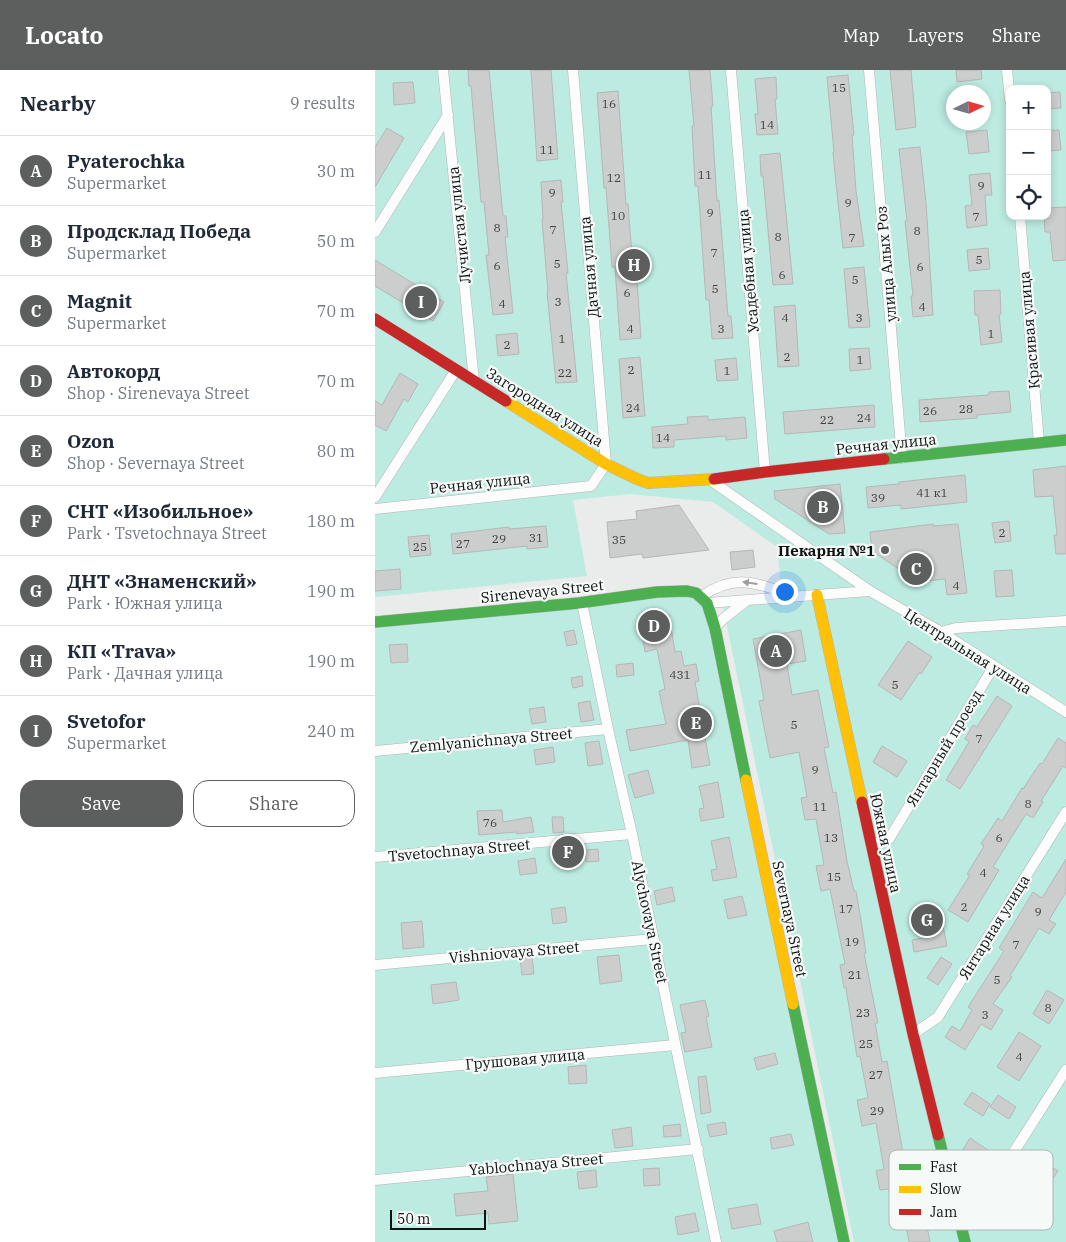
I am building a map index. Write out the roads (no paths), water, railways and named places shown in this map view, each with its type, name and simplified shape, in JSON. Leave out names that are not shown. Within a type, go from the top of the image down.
[{"type":"street","name":"Лучистая улица","points":[[443,70],[474,381]]},
{"type":"street","name":"Дачная улица","points":[[573,70],[606,464]]},
{"type":"street","name":"Усадебная улица","points":[[731,70],[765,472]]},
{"type":"street","name":"улица Алых Роз","points":[[869,70],[902,458]]},
{"type":"street","points":[[1007,70],[1008,85]]},
{"type":"street","points":[[375,232],[448,115]]},
{"type":"street","name":"Красивая улица","points":[[1020,220],[1039,443]]},
{"type":"street","name":"Загородная улица","points":[[375,319],[606,464],[637,479],[648,483],[710,480]]},
{"type":"street","points":[[375,497],[456,370]]},
{"type":"street","name":"Речная улица","points":[[710,480],[765,472],[1066,440]]},
{"type":"street","name":"Речная улица","points":[[375,510],[591,486],[606,464]]},
{"type":"street","name":"Центральная улица","points":[[710,480],[870,591],[941,632],[1066,712]]},
{"type":"street","points":[[705,600],[713,588],[728,582],[762,585],[797,597]]},
{"type":"street","name":"Sirenevaya Street","points":[[375,622],[582,603],[674,590],[694,592],[705,600]]},
{"type":"street","points":[[705,600],[749,600],[870,591]]},
{"type":"street","name":"Южная улица","points":[[817,595],[913,1034],[942,1150]]},
{"type":"street","name":"Severnaya Street","points":[[705,600],[715,628],[844,1242]]},
{"type":"street","points":[[715,628],[730,612],[749,600]]},
{"type":"street","name":"Alychovaya Street","points":[[582,603],[632,834],[716,1242]]},
{"type":"street","points":[[941,632],[956,628],[1066,621]]},
{"type":"street","name":"Янтарный проезд","points":[[871,845],[889,839],[994,666]]},
{"type":"street","name":"Zemlyanichnaya Street","points":[[375,751],[608,729]]},
{"type":"street","name":"Янтарная улица","points":[[913,1034],[938,1017],[1066,812]]},
{"type":"street","name":"Tsvetochnaya Street","points":[[375,857],[632,834]]},
{"type":"street","name":"Vishniovaya Street","points":[[375,965],[653,939]]},
{"type":"street","name":"Грушовая улица","points":[[375,1073],[675,1045]]},
{"type":"street","points":[[1015,1150],[1066,1070]]},
{"type":"street","name":"Yablochnaya Street","points":[[375,1180],[698,1149]]},
{"type":"place","name":"КП «Trava»","points":[[634,265]]},
{"type":"place","name":"Svetofor","points":[[421,302]]},
{"type":"place","name":"Продсклад Победа","points":[[823,507]]},
{"type":"place","name":"Пекарня №1","points":[[885,550]]},
{"type":"place","name":"Magnit","points":[[916,569]]},
{"type":"place","name":"Автокорд","points":[[654,626]]},
{"type":"place","name":"Pyaterochka","points":[[776,651]]},
{"type":"place","name":"Ozon","points":[[696,723]]},
{"type":"place","name":"СНТ «Изобильное»","points":[[568,852]]},
{"type":"place","name":"ДНТ «Знаменский»","points":[[927,920]]}]
